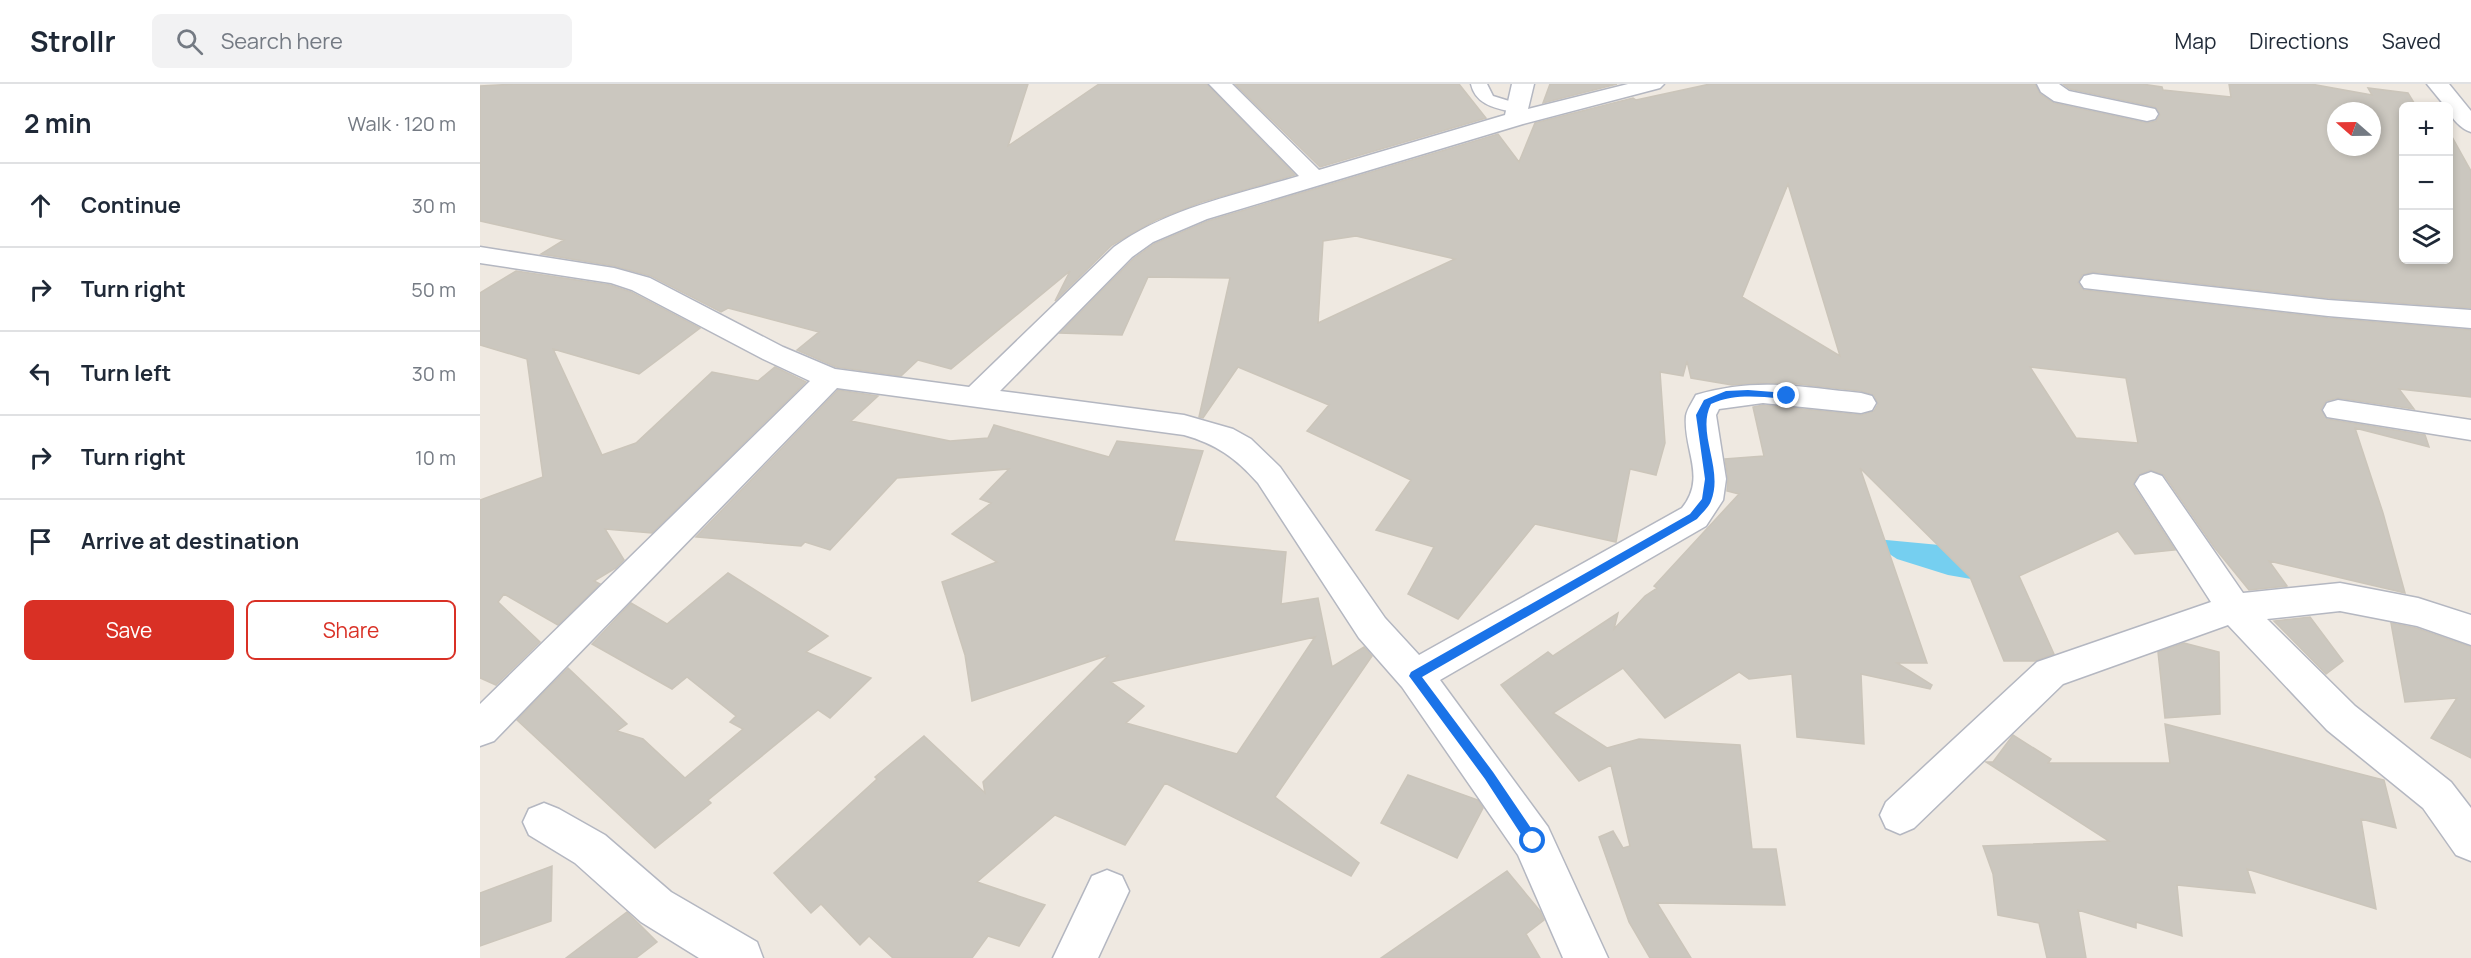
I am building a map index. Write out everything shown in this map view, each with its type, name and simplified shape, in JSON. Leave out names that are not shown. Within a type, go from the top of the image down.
[{"type":"street","points":[[1220,84],[1316,180]]},
{"type":"street","points":[[1516,113],[1523,84]]},
{"type":"street","points":[[976,397],[1124,252],[1144,237],[1198,214],[1316,180],[1516,113],[1653,84]]},
{"type":"street","points":[[2048,84],[2062,96],[2147,114]]},
{"type":"street","points":[[2438,84],[2471,125]]},
{"type":"street","points":[[480,255],[615,276],[641,285],[773,353],[830,378],[1184,425],[1225,435],[1251,454],[1269,475],[1372,628],[1415,676],[1489,775],[1533,841],[1586,958]]},
{"type":"street","points":[[2093,282],[2328,308],[2471,319]]},
{"type":"street","points":[[480,729],[830,378]]},
{"type":"street","points":[[1415,676],[1694,517],[1707,500],[1710,479],[1701,415],[1707,402],[1726,394],[1748,393],[1861,403]]},
{"type":"street","points":[[2338,411],[2471,430]]},
{"type":"street","points":[[2151,484],[2234,608],[2341,718],[2437,795],[2471,841]]},
{"type":"street","points":[[1900,815],[2050,673],[2234,608],[2340,597],[2418,612],[2471,630]]},
{"type":"street","points":[[544,822],[590,849],[656,907],[741,958]]},
{"type":"street","points":[[1075,958],[1107,891]]},
{"type":"lane","points":[[1479,84],[1479,91],[1484,98],[1516,113]]},
{"type":"water","points":[[1865,538],[1950,546],[1971,558],[1971,579],[1948,575],[1897,559]]},
{"type":"building","points":[[516,84],[1028,84],[1008,146],[1099,84],[1207,84],[1295,175],[1202,202],[1156,220],[1112,245],[1055,301],[1070,271],[951,369],[918,360],[901,376],[836,367],[797,350],[819,332],[728,308],[721,312],[651,276],[614,266],[541,254],[564,240],[480,221],[480,86]]},
{"type":"building","points":[[1235,84],[1459,84],[1486,118],[1320,167]]},
{"type":"building","points":[[1550,84],[1617,84],[1543,103]]},
{"type":"building","points":[[1710,84],[2035,84],[2040,94],[2054,103],[2147,123],[2156,121],[2160,115],[2155,107],[2070,89],[2063,84],[2142,84],[2162,87],[2163,90],[2231,97],[2229,84],[2311,84],[2372,95],[2368,88],[2408,93],[2414,102],[2399,102],[2399,264],[2453,264],[2453,139],[2471,171],[2471,308],[2328,298],[2093,272],[2082,275],[2078,283],[2084,290],[2328,318],[2471,330],[2471,397],[2399,389],[2414,409],[2338,398],[2326,401],[2321,409],[2327,419],[2425,435],[2429,447],[2355,428],[2383,513],[2405,593],[2269,561],[2287,586],[2249,590],[2214,547],[2164,475],[2150,470],[2138,475],[2133,485],[2175,550],[2135,554],[2118,531],[2019,576],[2054,654],[2035,661],[2004,661],[1970,577],[1860,468],[1927,663],[1897,663],[1932,685],[1930,689],[1861,674],[1864,744],[1797,737],[1792,674],[1749,679],[1739,672],[1665,718],[1623,668],[1553,713],[1607,748],[1639,739],[1740,745],[1752,849],[1776,849],[1785,905],[1657,903],[1691,958],[1650,958],[1629,922],[1599,837],[1613,831],[1623,848],[1630,846],[1611,765],[1579,781],[1501,685],[1548,652],[1553,656],[1618,613],[1614,629],[1645,596],[1657,588],[1654,586],[1739,494],[1727,491],[1725,459],[1764,456],[1753,407],[1763,405],[1862,415],[1874,411],[1878,404],[1874,395],[1861,391],[1798,384],[1732,385],[1691,378],[1687,361],[1683,376],[1660,372],[1665,443],[1656,475],[1630,469],[1616,542],[1535,524],[1458,619],[1408,594],[1434,547],[1376,530],[1411,480],[1307,431],[1329,405],[1238,367],[1203,418],[1199,417],[1230,278],[1148,277],[1122,335],[1060,333],[1133,259],[1154,244],[1208,221],[1498,134],[1519,162],[1535,123],[1633,98],[1636,100]],"holes":[[[1788,184],[1840,356],[1742,297]],[[1356,236],[1455,259],[1318,323],[1323,241]],[[2030,367],[2126,378],[2138,443],[2076,438]]]},
{"type":"building","points":[[516,271],[610,285],[631,292],[700,328],[639,374],[553,349],[602,455],[636,443],[712,372],[758,381],[775,367],[806,382],[652,533],[605,529],[624,560],[616,568],[594,581],[600,584],[558,625],[504,594],[498,602],[540,642],[496,685],[480,678],[480,500],[543,477],[527,359],[480,345],[480,293]]},
{"type":"building","points":[[838,390],[878,396],[851,421],[950,441],[988,438],[994,425],[1109,457],[1117,441],[1203,451],[1174,541],[1286,552],[1281,604],[1318,598],[1332,667],[1364,647],[1372,656],[1275,797],[1359,863],[1351,876],[1165,783],[1125,845],[1055,815],[977,882],[1045,905],[1019,946],[988,936],[972,958],[893,958],[869,936],[860,945],[821,904],[811,913],[774,873],[877,779],[875,777],[924,736],[985,793],[983,782],[1109,655],[972,701],[965,655],[942,582],[997,562],[952,534],[991,503],[980,499],[1009,469],[897,478],[830,550],[805,542],[801,546],[696,537]],"holes":[[[1315,637],[1237,754],[1126,723],[1144,706],[1111,682]]]},
{"type":"building","points":[[728,573],[828,636],[806,652],[871,678],[830,718],[818,710],[708,800],[711,803],[655,848],[517,720],[568,668],[627,724],[617,731],[643,739],[685,778],[743,729],[730,722],[736,716],[687,677],[672,689],[592,644],[631,603],[667,624]]},
{"type":"building","points":[[2310,617],[2343,661],[2326,674],[2274,621]]},
{"type":"building","points":[[2391,623],[2416,628],[2471,647],[2471,758],[2431,738],[2457,698],[2405,702]]},
{"type":"building","points":[[2184,643],[2219,652],[2220,714],[2165,718],[2158,652]]},
{"type":"building","points":[[2165,724],[2384,780],[2396,828],[2361,819],[2376,909],[2247,869],[2255,893],[2177,885],[2182,936],[2136,922],[2136,928],[2078,910],[2086,958],[2047,958],[2039,923],[1998,915],[1993,874],[1983,846],[2109,841],[1986,762],[1993,762],[2013,735],[2051,759],[2048,763],[2170,763]]},
{"type":"building","points":[[1408,775],[1478,800],[1483,808],[1457,858],[1381,823]]},
{"type":"building","points":[[552,866],[551,921],[480,946],[480,893]]},
{"type":"building","points":[[1507,871],[1540,911],[1544,920],[1526,934],[1540,958],[1381,958]]},
{"type":"building","points":[[627,912],[657,942],[636,958],[566,958]]},
{"type":"route","points":[[1533,841],[1489,775],[1415,676],[1694,517],[1707,500],[1710,479],[1701,415],[1707,402],[1726,394],[1787,396]]}]
